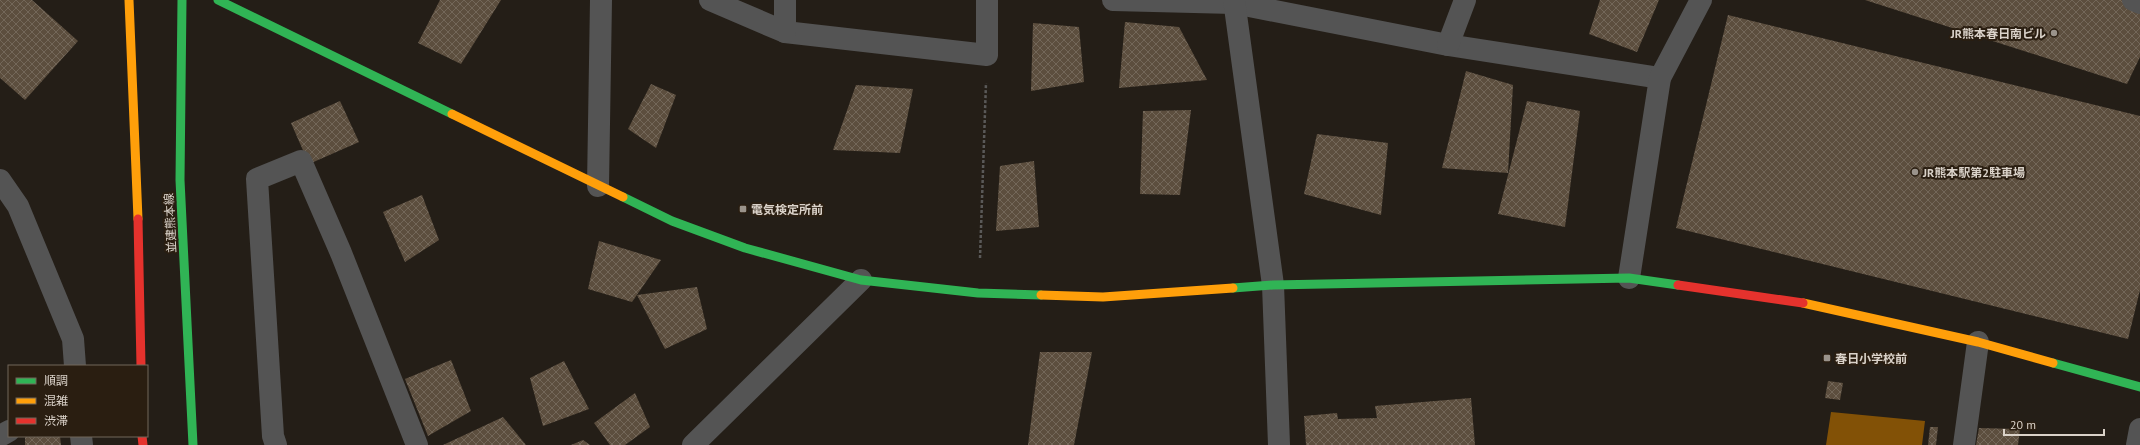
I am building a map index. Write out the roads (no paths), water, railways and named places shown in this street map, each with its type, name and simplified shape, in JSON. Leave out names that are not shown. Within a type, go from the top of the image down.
[{"type":"street","points":[[129,0],[137,182],[141,365]]},
{"type":"street","name":"並建熊本線","points":[[182,0],[180,180],[193,445]]},
{"type":"street","points":[[218,0],[672,221],[745,248],[861,280],[978,293],[1103,296],[1273,286],[1629,278],[1806,303],[1978,342],[2140,387]]},
{"type":"street","points":[[598,186],[601,0]]},
{"type":"street","points":[[710,0],[784,32],[987,55],[987,0]]},
{"type":"street","points":[[784,0],[784,32]]},
{"type":"street","points":[[1113,0],[1234,1],[1448,45],[1660,78]]},
{"type":"street","points":[[1448,45],[1465,0]]},
{"type":"street","points":[[1629,278],[1660,78],[1701,0]]},
{"type":"street","points":[[2133,0],[2140,4]]},
{"type":"street","points":[[1234,1],[1273,286],[1276,442]]},
{"type":"street","points":[[276,445],[273,436],[257,179],[301,161],[341,253],[417,445]]},
{"type":"street","points":[[0,180],[18,206],[73,338],[75,365]]},
{"type":"street","points":[[693,445],[861,280]]},
{"type":"street","points":[[1964,445],[1978,342]]},
{"type":"street","points":[[2137,445],[2140,429]]},
{"type":"place","name":"JR熊本春日南ビル","points":[[2054,33]]},
{"type":"place","name":"JR熊本駅第2駐車場","points":[[1915,172]]},
{"type":"place","name":"電気検定所前","points":[[743,209]]},
{"type":"place","name":"春日小学校前","points":[[1827,358]]}]
